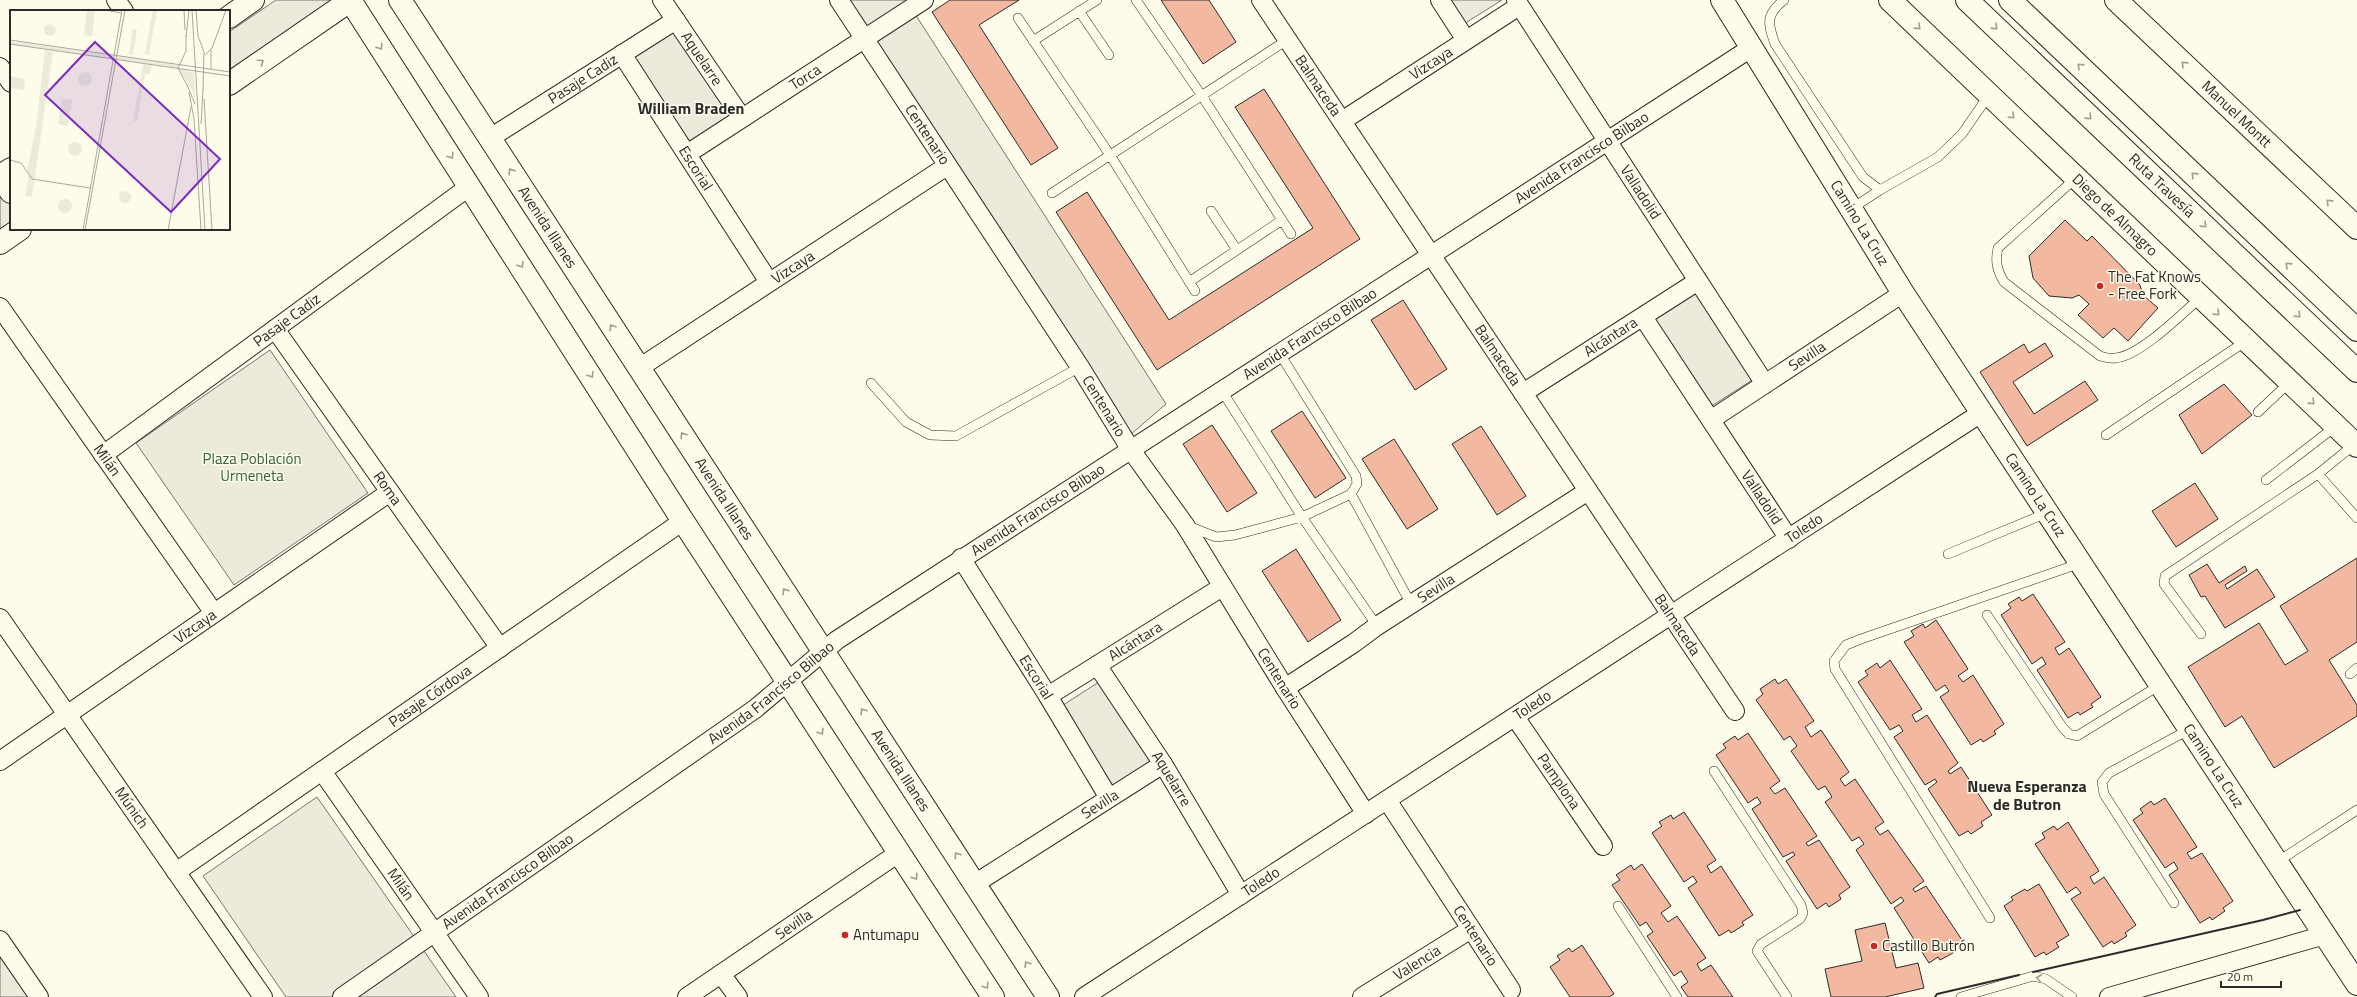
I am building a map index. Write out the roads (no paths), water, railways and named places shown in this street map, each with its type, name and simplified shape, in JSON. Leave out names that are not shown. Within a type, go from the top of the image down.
[{"type":"main road","points":[[230,16],[253,0]]},
{"type":"main road","points":[[230,83],[350,0],[683,521],[900,852],[993,997]]},
{"type":"main road","name":"Avenida Illanes","points":[[400,0],[823,651],[976,883],[1048,997]]},
{"type":"main road","name":"Camino La Cruz","points":[[1722,0],[1851,210],[1981,414],[2278,862],[2357,984]]},
{"type":"main road","name":"Diego de Almagro","points":[[1890,0],[2356,445]]},
{"type":"main road","name":"Ruta Travesía","points":[[1967,0],[2357,371]]},
{"type":"main road","name":"Ruta Travesía","points":[[2010,0],[2357,330]]},
{"type":"main road","name":"Manuel Montt","points":[[2116,0],[2357,228]]},
{"type":"main road","points":[[10,170],[0,176],[10,191]]},
{"type":"main road","points":[[0,243],[19,230]]},
{"type":"street","points":[[116,0],[123,10]]},
{"type":"street","name":"Aquelarre","points":[[662,0],[742,118]]},
{"type":"street","name":"Centenario","points":[[839,0],[1080,367],[1131,450],[1185,524],[1222,587],[1285,688],[1366,814]]},
{"type":"street","name":"Balmaceda","points":[[1260,0],[1735,711]]},
{"type":"street","points":[[1440,0],[1466,40]]},
{"type":"street","name":"Torca","points":[[687,154],[922,1]]},
{"type":"street","name":"Vizcaya","points":[[1342,121],[1466,40],[1517,3]]},
{"type":"street","name":"Valladolid","points":[[1517,3],[1765,384]]},
{"type":"street","name":"Pasaje Cadiz","points":[[490,138],[676,20]]},
{"type":"street","name":"Avenida Francisco Bilbao","points":[[342,997],[755,709],[788,683],[823,651],[961,558],[1280,354],[1751,48]]},
{"type":"street","name":"Escorial","points":[[622,54],[769,282]]},
{"type":"street","points":[[0,67],[10,82]]},
{"type":"street","name":"Vizcaya","points":[[639,368],[947,166]]},
{"type":"street","name":"Pasaje Cadiz","points":[[103,455],[470,186]]},
{"type":"street","name":"Alcántara","points":[[1523,394],[1698,281]]},
{"type":"street","name":"Sevilla","points":[[1712,419],[1903,293]]},
{"type":"street","name":"Milán","points":[[0,307],[214,613]]},
{"type":"street","name":"Valladolid","points":[[1643,317],[1712,419],[1789,539]]},
{"type":"street","name":"Roma","points":[[275,329],[500,648]]},
{"type":"street","name":"Toledo","points":[[1084,997],[1981,414]]},
{"type":"street","name":"Sevilla","points":[[1285,688],[1354,643],[1377,626],[1588,491]]},
{"type":"street","name":"Vizcaya","points":[[0,761],[390,492]]},
{"type":"street","name":"Pasaje Córdova","points":[[176,872],[683,521]]},
{"type":"street","name":"Escorial","points":[[961,558],[1048,696],[1109,798]]},
{"type":"street","name":"Alcántara","points":[[1048,696],[1222,587]]},
{"type":"street","name":"Múnich","points":[[0,618],[263,997]]},
{"type":"street","name":"Aquelarre","points":[[1097,665],[1163,764],[1241,895]]},
{"type":"street","name":"Pamplona","points":[[1515,717],[1603,846]]},
{"type":"street","name":"Sevilla","points":[[976,883],[1163,764]]},
{"type":"street","name":"Milán","points":[[322,771],[479,997]]},
{"type":"street","name":"Centenario","points":[[1387,800],[1511,990]]},
{"type":"street","name":"Sevilla","points":[[687,997],[900,852]]},
{"type":"street","name":"Valencia","points":[[1362,997],[1471,929]]},
{"type":"street","points":[[2109,997],[2325,935]]},
{"type":"street","points":[[0,940],[39,997]]},
{"type":"street","points":[[721,974],[738,997]]},
{"type":"lane","points":[[1033,41],[1097,0]]},
{"type":"lane","points":[[1136,0],[1202,96],[1291,234]]},
{"type":"lane","points":[[1784,0],[1772,11],[1768,23],[1775,44],[1863,177],[1880,190]]},
{"type":"lane","points":[[1079,12],[1109,54]]},
{"type":"lane","points":[[1018,18],[1110,155],[1195,291]]},
{"type":"lane","points":[[1052,192],[1287,40]]},
{"type":"lane","points":[[1851,210],[1880,190],[1938,157],[1962,134],[1989,94]]},
{"type":"lane","points":[[2076,177],[1998,248],[1996,260],[1998,272],[2004,282],[2100,356],[2115,358],[2131,354],[2173,323],[2201,297]]},
{"type":"lane","points":[[1211,211],[1237,250]]},
{"type":"lane","points":[[1189,282],[1282,220]]},
{"type":"lane","points":[[2106,435],[2247,341]]},
{"type":"lane","points":[[1185,524],[1216,537],[1235,535],[1302,517],[1351,494],[1357,484],[1356,476],[1280,354]]},
{"type":"lane","points":[[871,383],[906,422],[930,435],[956,436],[1080,367]]},
{"type":"lane","points":[[2258,412],[2290,382]]},
{"type":"lane","points":[[1222,391],[1302,517],[1377,626]]},
{"type":"lane","points":[[2266,480],[2336,426]]},
{"type":"lane","points":[[2201,634],[2170,595],[2164,584],[2165,576],[2318,474],[2356,445]]},
{"type":"lane","points":[[2318,474],[2355,511]]},
{"type":"lane","points":[[1351,494],[1411,604]]},
{"type":"lane","points":[[1948,554],[2047,513]]},
{"type":"lane","points":[[1990,918],[1836,669],[1834,661],[1846,645],[1860,639],[2080,563]]},
{"type":"lane","points":[[1987,615],[2063,728],[2070,734],[2077,736],[2160,685]]},
{"type":"lane","points":[[2174,903],[2104,794],[2102,782],[2109,774],[2190,729]]},
{"type":"lane","points":[[1714,771],[1801,905],[1803,913],[1800,919],[1761,944],[1757,951],[1787,997]]},
{"type":"lane","points":[[2278,862],[2357,810]]},
{"type":"lane","points":[[1618,906],[1677,997]]},
{"type":"lane","points":[[1961,997],[2033,976],[2046,979],[2072,997]]},
{"type":"place","name":"The Fat Knows - Free Fork","points":[[2100,286]]},
{"type":"place","name":"Antumapu","points":[[845,935]]},
{"type":"place","name":"Castillo Butrón","points":[[1874,946]]},
{"type":"district","name":"William Braden","points":[[691,108]]},
{"type":"district","name":"Nueva Esperanza de Butron","points":[[2027,795]]},
{"type":"park label","name":"Plaza Población Urmeneta","points":[[252,468]]}]
